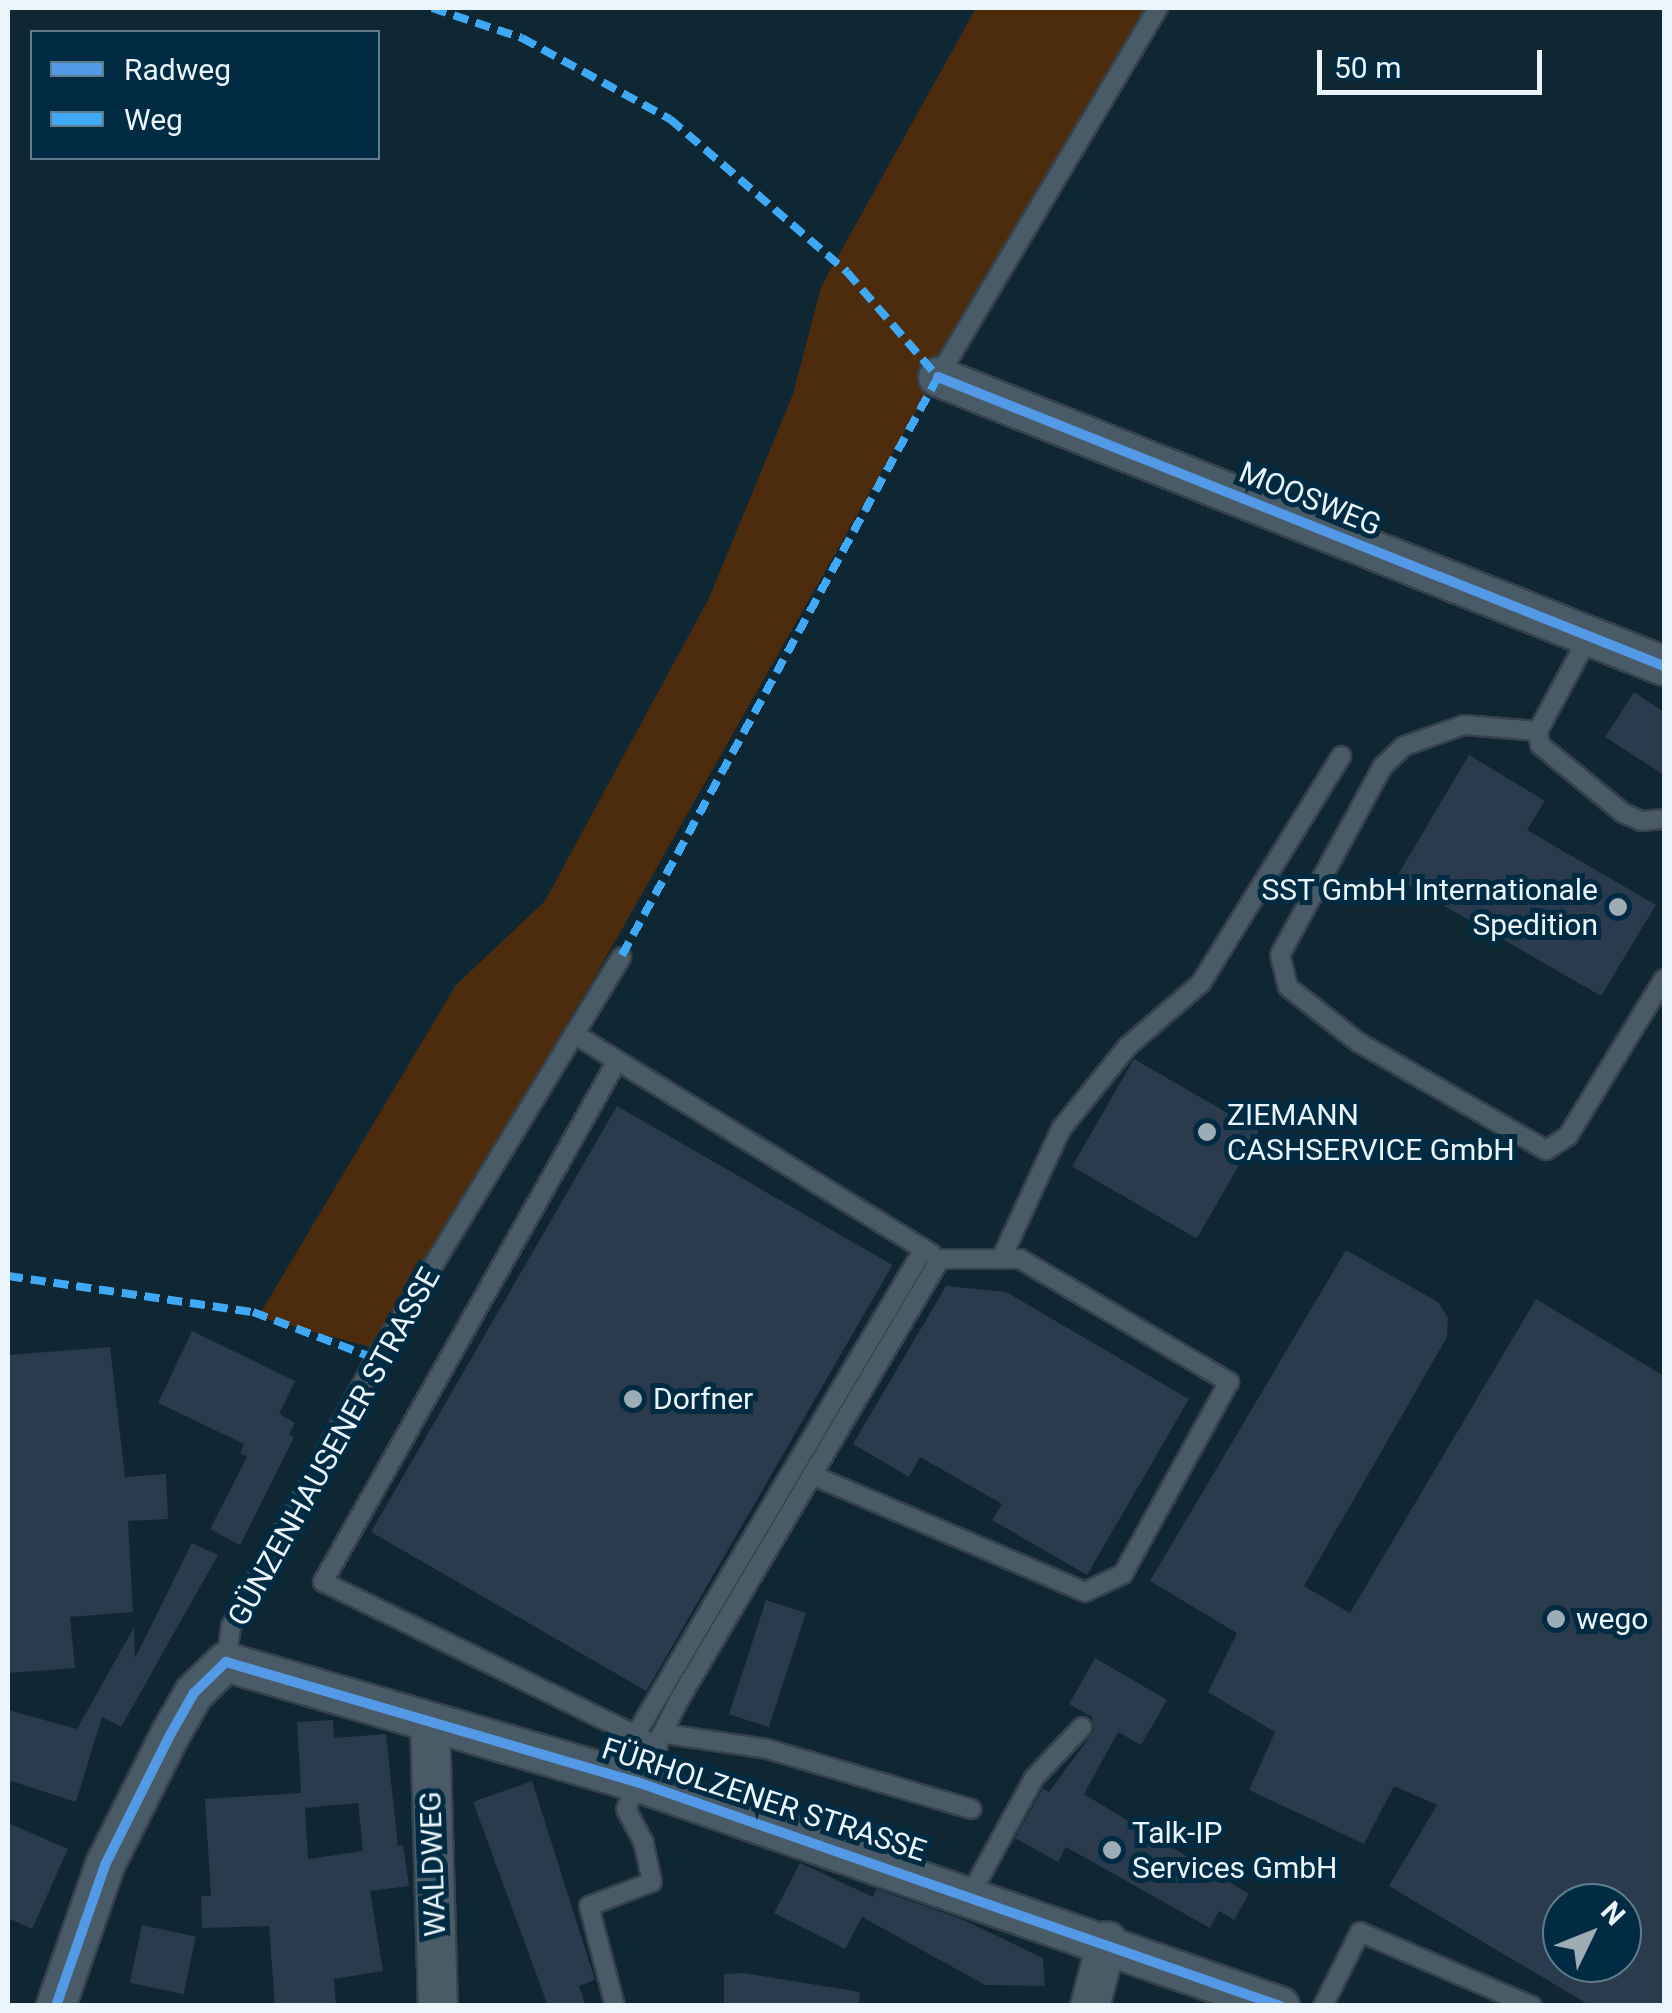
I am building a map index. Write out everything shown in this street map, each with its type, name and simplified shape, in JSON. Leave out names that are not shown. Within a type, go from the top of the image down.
[{"type":"street","name":"MOOSWEG","points":[[938,376],[1664,666]]},
{"type":"street","name":"FÜRHOLZENER STRASSE","points":[[226,1662],[638,1782],[1107,1941],[1280,2006]]},
{"type":"street","name":"GÜNZENHAUSENER STRASSE","points":[[56,2006],[105,1865],[194,1692],[226,1662]]},
{"type":"street","name":"WALDWEG","points":[[430,1722],[438,2006]]},
{"type":"street","points":[[1090,2006],[1107,1941]]},
{"type":"lane","points":[[938,376],[1158,8]]},
{"type":"lane","points":[[1538,731],[1588,638]]},
{"type":"lane","points":[[1538,731],[1464,726],[1404,746],[1383,766],[1280,955],[1288,988],[1358,1042],[1546,1150],[1568,1136],[1664,979]]},
{"type":"lane","points":[[1538,731],[1548,756],[1623,813],[1641,821],[1664,818]]},
{"type":"lane","points":[[1001,1259],[1060,1130],[1128,1046],[1201,983],[1341,756]]},
{"type":"lane","name":"GÜNZENHAUSENER STRASSE","points":[[226,1662],[231,1626],[376,1359],[621,957]]},
{"type":"lane","points":[[574,1034],[932,1254],[1020,1259],[1229,1382],[1124,1574],[1085,1592],[812,1474]]},
{"type":"lane","points":[[617,1061],[323,1582],[636,1734],[662,1740],[767,1749],[971,1809]]},
{"type":"lane","points":[[615,2006],[589,1906],[652,1882],[644,1843],[626,1810],[680,1698],[812,1474],[932,1254]]},
{"type":"lane","points":[[636,1734],[932,1254]]},
{"type":"lane","points":[[970,1895],[1034,1778],[1082,1728]]},
{"type":"lane","points":[[1323,2006],[1360,1932],[1532,2006]]},
{"type":"shaded area","points":[[976,8],[1160,8],[939,371],[593,980],[374,1348],[258,1317],[456,985],[545,901],[709,598],[793,394],[821,287]]},
{"type":"building","points":[[1634,692],[1664,712],[1664,775],[1605,737]]},
{"type":"building","points":[[1469,755],[1545,801],[1527,830],[1656,905],[1601,996],[1396,878]]},
{"type":"building","points":[[1134,1059],[1259,1131],[1197,1238],[1072,1166]]},
{"type":"building","name":"Dorfner","points":[[617,1106],[892,1265],[646,1691],[371,1532]]},
{"type":"building","points":[[1346,1250],[1438,1302],[1448,1318],[1447,1337],[1304,1586],[1350,1613],[1536,1299],[1664,1376],[1664,2006],[1591,2006],[1552,1983],[1642,1983],[1642,1883],[1542,1883],[1542,1977],[1389,1886],[1437,1805],[1394,1786],[1364,1844],[1249,1790],[1275,1732],[1208,1692],[1237,1633],[1150,1581]]},
{"type":"building","points":[[946,1286],[1006,1292],[1189,1399],[1087,1575],[992,1520],[1002,1504],[920,1457],[909,1477],[853,1444]]},
{"type":"building","points":[[192,1331],[295,1381],[279,1414],[295,1423],[289,1435],[294,1437],[240,1545],[210,1529],[247,1457],[240,1453],[244,1444],[158,1403]]},
{"type":"building","points":[[110,1347],[125,1477],[166,1474],[168,1519],[128,1521],[133,1612],[70,1617],[75,1668],[8,1673],[8,1355]]},
{"type":"building","points":[[192,1543],[218,1555],[121,1727],[102,1717],[76,1802],[8,1780],[8,1710],[77,1729],[134,1627],[135,1658]]},
{"type":"building","points":[[766,1600],[806,1613],[769,1727],[729,1714]]},
{"type":"building","points":[[1095,1658],[1167,1700],[1141,1745],[1118,1732],[1084,1794],[1249,1894],[1234,1920],[1219,1911],[1210,1928],[1066,1847],[1058,1862],[1015,1838],[1043,1788],[1049,1792],[1094,1731],[1092,1717],[1069,1704]]},
{"type":"building","points":[[333,1720],[334,1738],[386,1734],[398,1846],[403,1845],[409,1886],[370,1891],[383,1971],[334,1979],[336,2006],[275,2006],[269,1926],[202,1928],[201,1896],[211,1896],[205,1799],[301,1793],[297,1722]],"holes":[[[358,1803],[363,1851],[308,1859],[305,1808]]]},
{"type":"building","points":[[532,1781],[595,1980],[579,1986],[586,2006],[548,2006],[473,1802]]},
{"type":"building","points":[[8,1823],[68,1849],[32,1929],[8,1918]]},
{"type":"building","points":[[800,1863],[873,1897],[876,1889],[964,1920],[1043,1958],[1045,1986],[985,1985],[862,1917],[845,1949],[774,1913]]},
{"type":"building","points":[[142,1925],[196,1936],[184,1994],[130,1983]]},
{"type":"building","points":[[744,1973],[860,1992],[859,2006],[724,2006],[724,1974]]},
{"type":"marked path","points":[[432,8],[522,38],[670,119],[847,272],[938,377],[621,957]]},
{"type":"marked path","points":[[8,1276],[253,1312],[376,1359]]},
{"type":"cycle path","points":[[938,377],[1664,666]]},
{"type":"cycle path","points":[[56,2006],[105,1865],[194,1693],[226,1662],[637,1782],[1280,2006]]},
{"type":"place","name":"SST GmbH Internationale Spedition","points":[[1618,907]]},
{"type":"place","name":"ZIEMANN CASHSERVICE GmbH","points":[[1207,1132]]},
{"type":"place","name":"Dorfner","points":[[633,1399]]},
{"type":"place","name":"wego","points":[[1556,1619]]},
{"type":"place","name":"Talk-IP Services GmbH","points":[[1112,1850]]}]
